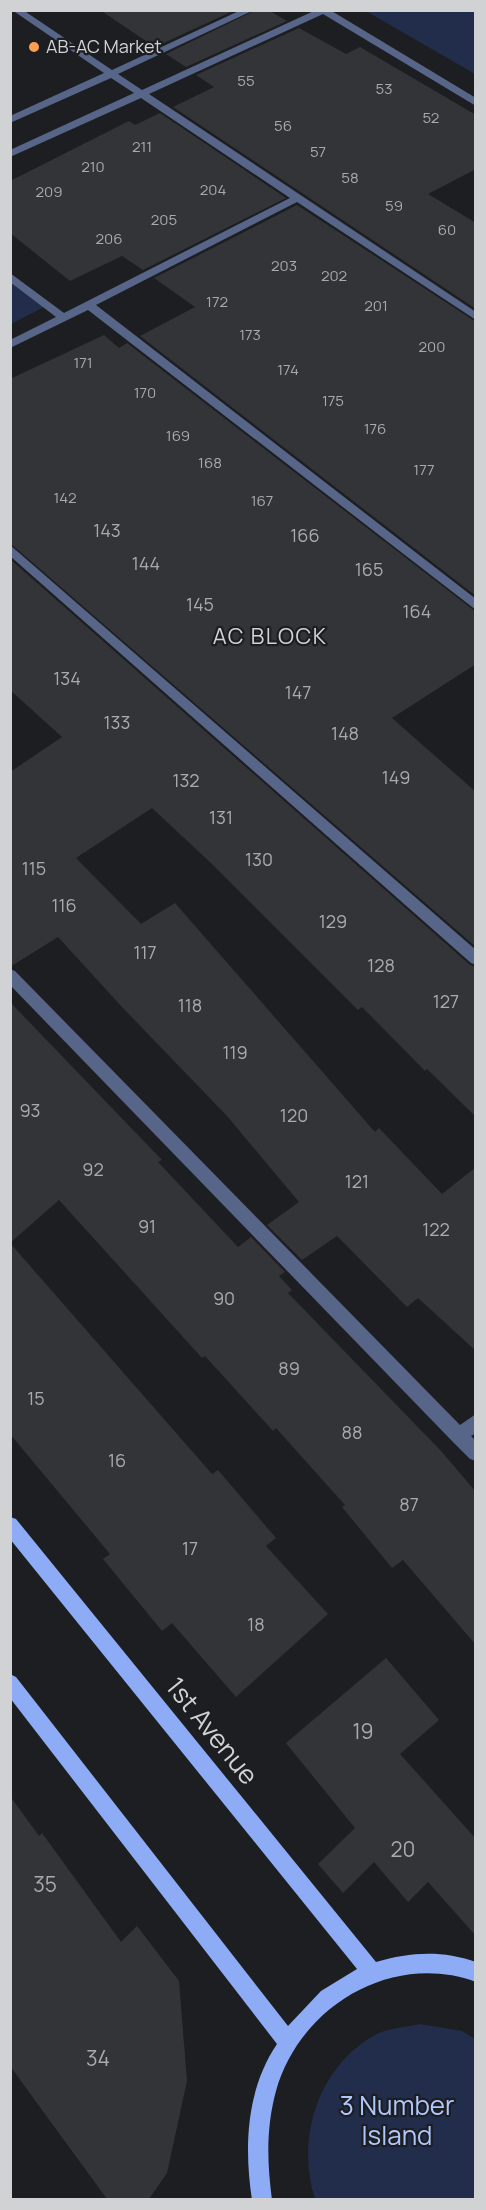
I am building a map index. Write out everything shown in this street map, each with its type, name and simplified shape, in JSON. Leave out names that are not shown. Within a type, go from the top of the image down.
[{"type":"main road","name":"1st Avenue","points":[[10,1525],[371,1971]]},
{"type":"main road","points":[[10,1683],[288,2042]]},
{"type":"main road","points":[[262,2199],[259,2185],[258,2134],[268,2084],[288,2042],[311,2011],[339,1988],[371,1971],[417,1961],[463,1966],[476,1972]]},
{"type":"street","points":[[16,10],[476,317]]},
{"type":"street","points":[[10,120],[250,10]]},
{"type":"street","points":[[10,154],[323,11],[476,103]]},
{"type":"street","points":[[10,345],[297,198]]},
{"type":"street","points":[[10,276],[64,318]]},
{"type":"street","points":[[89,305],[476,606]]},
{"type":"street","points":[[10,549],[476,959]]},
{"type":"street","points":[[10,975],[476,1453]]},
{"type":"street","points":[[459,1436],[476,1422]]},
{"type":"green space","points":[[366,11],[475,11],[475,74]]},
{"type":"green space","points":[[10,276],[48,305],[11,324],[10,324]]},
{"type":"green space","name":"3 Number Island","points":[[420,2024],[462,2031],[475,2039],[475,2199],[315,2199],[308,2152],[317,2104],[327,2083],[341,2063],[358,2046],[379,2033]]},
{"type":"building","points":[[100,10],[235,10],[155,47]]},
{"type":"building","points":[[256,10],[268,10],[287,21],[186,67],[166,54]]},
{"type":"building","points":[[299,28],[346,54],[360,47],[476,115],[476,169],[428,194],[476,223],[476,309],[173,107],[214,87],[196,75]]},
{"type":"building","points":[[160,113],[286,198],[143,270],[122,256],[70,281],[10,233],[10,181],[129,121],[135,125]]},
{"type":"building","points":[[297,205],[476,322],[476,596],[140,336],[195,307],[154,278]]},
{"type":"building","points":[[104,335],[119,348],[127,343],[476,612],[476,664],[392,718],[476,792],[476,947],[10,543],[10,379]]},
{"type":"building","points":[[10,559],[470,965],[476,967],[476,1117],[427,1069],[425,1071],[362,1007],[358,1010],[212,864],[152,808],[76,858],[141,924],[175,903],[375,1132],[379,1128],[442,1194],[476,1167],[476,1351],[418,1298],[407,1307],[337,1236],[302,1260],[267,1225],[299,1202],[227,1116],[58,937],[10,967],[10,772],[62,737],[10,690]]},
{"type":"building","points":[[10,1002],[162,1160],[158,1162],[238,1247],[251,1237],[285,1272],[279,1276],[292,1290],[288,1293],[442,1452],[476,1492],[476,1645],[403,1560],[392,1568],[342,1507],[345,1505],[276,1428],[273,1431],[205,1356],[202,1358],[59,1200],[10,1243]]},
{"type":"building","points":[[10,1243],[212,1474],[218,1470],[276,1538],[266,1546],[328,1614],[236,1697],[172,1623],[162,1631],[103,1559],[110,1554],[10,1434]]},
{"type":"building","points":[[386,1658],[439,1720],[400,1754],[476,1839],[476,1936],[428,1882],[408,1902],[374,1862],[343,1893],[318,1864],[355,1828],[286,1743]]},
{"type":"building","points":[[10,1796],[39,1836],[42,1833],[121,1942],[137,1926],[179,1981],[187,2081],[167,2173],[149,2199],[107,2199],[10,2066]]},
{"type":"place","name":"AB-AC Market","points":[[34,47]]},
{"type":"district","name":"AC BLOCK","points":[[270,636]]}]
